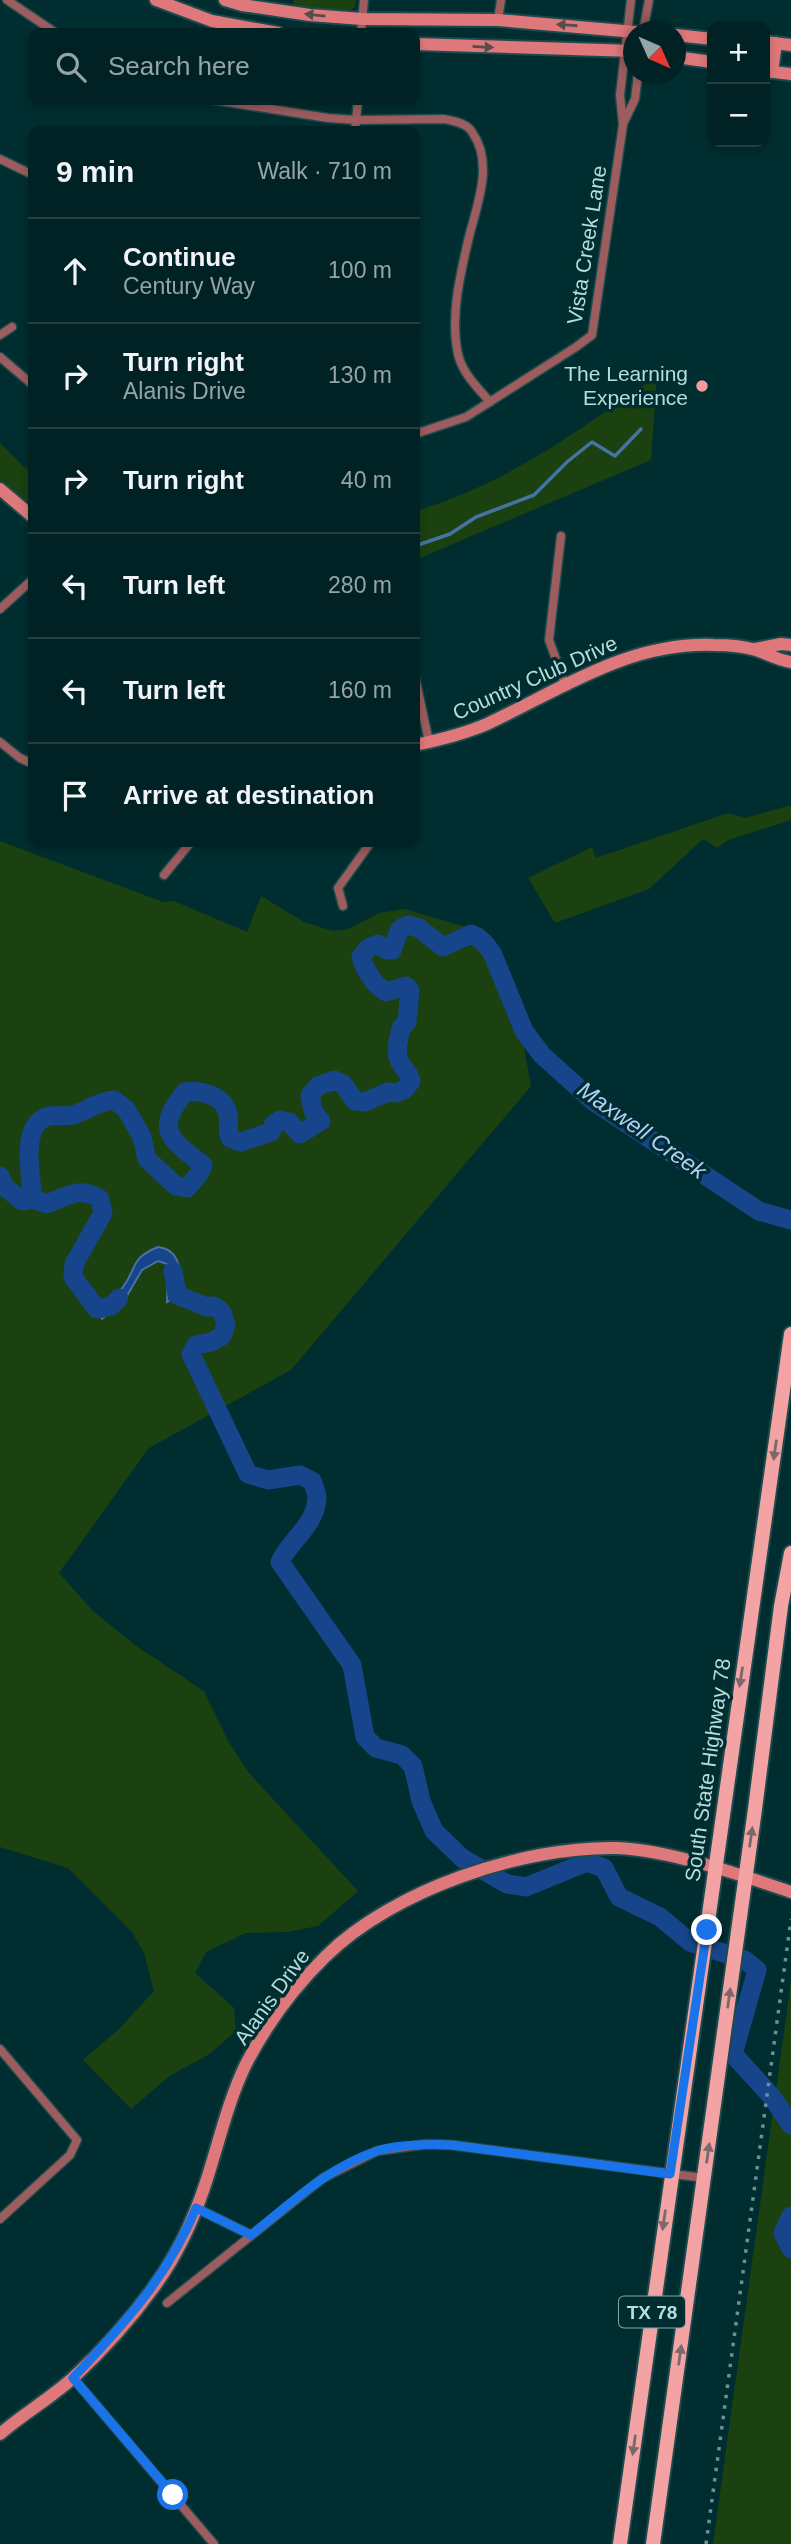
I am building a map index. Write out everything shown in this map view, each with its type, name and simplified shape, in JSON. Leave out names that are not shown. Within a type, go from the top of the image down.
[{"type":"main road","points":[[156,0],[212,21],[250,28]]},
{"type":"main road","points":[[225,0],[297,13],[362,19],[498,20],[623,30]]},
{"type":"main road","points":[[686,36],[707,38]]},
{"type":"main road","points":[[770,43],[791,45]]},
{"type":"main road","points":[[420,44],[623,50]]},
{"type":"main road","points":[[686,58],[707,61]]},
{"type":"main road","points":[[770,71],[791,74]]},
{"type":"main road","points":[[0,489],[28,513]]},
{"type":"main road","name":"Country Club Drive","points":[[420,744],[485,725],[612,662],[655,651],[712,645],[755,649],[791,645]]},
{"type":"main road","name":"Country Club Drive","points":[[755,649],[778,660],[791,662]]},
{"type":"main road","name":"South State Highway 78","points":[[620,2544],[670,2174],[791,1334]]},
{"type":"main road","name":"TX 78","points":[[653,2544],[781,1606],[791,1553]]},
{"type":"main road","name":"Alanis Drive","points":[[0,2434],[73,2378],[154,2287],[183,2239],[205,2187],[223,2124],[246,2066],[273,2021],[326,1956],[352,1934],[390,1910],[455,1878],[491,1865],[577,1850],[618,1848],[653,1853],[791,1892]]},
{"type":"street","points":[[361,28],[364,0]]},
{"type":"street","points":[[498,20],[501,0]]},
{"type":"street","name":"Vista Creek Lane","points":[[631,0],[631,21]]},
{"type":"street","points":[[645,21],[649,0]]},
{"type":"street","points":[[3,1],[48,28]]},
{"type":"street","name":"Vista Creek Lane","points":[[420,432],[466,417],[592,335],[623,125],[620,95],[623,82]]},
{"type":"street","name":"Vista Creek Lane","points":[[623,125],[635,99],[637,84]]},
{"type":"street","points":[[246,105],[357,120],[444,119],[472,130],[482,155],[482,190],[468,242],[456,310],[458,355],[468,377],[490,402]]},
{"type":"street","points":[[356,126],[358,105]]},
{"type":"street","points":[[0,159],[28,173]]},
{"type":"street","points":[[0,335],[12,327]]},
{"type":"street","points":[[0,357],[28,381]]},
{"type":"street","points":[[561,536],[549,640],[565,684]]},
{"type":"street","points":[[0,609],[28,584]]},
{"type":"street","points":[[420,700],[429,742]]},
{"type":"street","points":[[0,742],[28,762]]},
{"type":"street","points":[[163,875],[187,847]]},
{"type":"street","points":[[343,906],[338,888],[367,847]]},
{"type":"street","points":[[0,2049],[73,2132],[77,2140],[70,2155],[0,2219]]},
{"type":"street","points":[[167,2303],[323,2178],[377,2151],[427,2144],[452,2145],[704,2178]]},
{"type":"street","points":[[196,2208],[251,2235]]},
{"type":"street","points":[[73,2378],[214,2544]]},
{"type":"green space","points":[[294,0],[356,0],[355,7],[347,12],[293,7]]},
{"type":"green space","points":[[657,375],[651,460],[420,558],[420,509],[448,500],[511,471],[542,454]]},
{"type":"green space","points":[[0,443],[28,469],[28,502],[0,480]]},
{"type":"green space","points":[[791,805],[791,820],[728,840],[717,848],[703,839],[649,889],[555,923],[528,878],[592,847],[596,858],[728,813],[745,818]]},
{"type":"green space","points":[[0,841],[163,902],[174,901],[247,932],[261,896],[304,922],[333,931],[348,929],[379,913],[405,909],[462,926],[483,928],[512,981],[531,1086],[291,1370],[149,1448],[59,1573],[93,1611],[135,1645],[204,1691],[228,1741],[249,1773],[358,1891],[318,1926],[287,1932],[246,1933],[206,1952],[195,1973],[234,2008],[236,2031],[208,2055],[171,2075],[131,2109],[83,2060],[118,2030],[154,1991],[144,1953],[132,1932],[68,1868],[0,1847]]},
{"type":"green space","points":[[791,1981],[791,2544],[713,2544]]},
{"type":"water","points":[[158,1247],[166,1249],[175,1257],[183,1291],[167,1302],[167,1264],[158,1261],[142,1270],[125,1299],[102,1319],[97,1309],[121,1290],[138,1260]]},
{"type":"waterway","points":[[420,544],[450,534],[476,517],[534,495],[567,462],[592,442],[615,456],[641,429]]},
{"type":"waterway","name":"Maxwell Creek","points":[[33,1199],[29,1166],[30,1142],[38,1123],[46,1117],[73,1115],[102,1102],[114,1100],[126,1109],[142,1137],[147,1159],[176,1186],[187,1188],[203,1165],[182,1148],[170,1133],[168,1125],[170,1116],[185,1092],[205,1093],[222,1102],[228,1114],[230,1138],[241,1142],[271,1132],[273,1125],[280,1120],[289,1122],[300,1134],[321,1121],[313,1111],[310,1095],[318,1086],[334,1080],[343,1084],[355,1101],[365,1102],[388,1092],[396,1093],[405,1089],[411,1081],[398,1058],[397,1049],[401,1028],[407,1022],[410,990],[406,986],[386,992],[370,977],[361,957],[368,948],[378,944],[392,950],[400,929],[408,925],[419,928],[443,947],[471,934],[481,940],[493,955],[524,1031],[542,1055],[593,1101],[759,1211],[791,1220]]},
{"type":"waterway","points":[[0,1176],[5,1187],[22,1201],[33,1199],[47,1204],[67,1195],[80,1193],[100,1199],[103,1213],[74,1264],[73,1277],[97,1309],[111,1306],[119,1298]]},
{"type":"waterway","points":[[173,1271],[177,1295],[207,1307],[214,1306],[222,1312],[226,1325],[222,1336],[196,1345],[191,1354],[248,1474],[268,1480],[300,1475],[312,1481],[317,1498],[316,1508],[280,1562],[352,1665],[365,1737],[376,1748],[402,1755],[413,1766],[421,1801],[434,1831],[462,1858],[507,1884],[526,1887],[587,1862],[604,1868],[619,1897],[660,1917],[690,1942],[745,1960],[757,1970],[733,2054],[772,2097],[791,2125]]},
{"type":"waterway","points":[[791,2216],[783,2233],[791,2249]]},
{"type":"railway","points":[[706,2544],[791,1919]]},
{"type":"place","name":"The Learning Experience","points":[[702,386]]},
{"type":"route","points":[[173,2495],[73,2378],[154,2287],[183,2239],[196,2208],[251,2235],[323,2178],[377,2151],[427,2144],[670,2174],[707,1930]]}]
